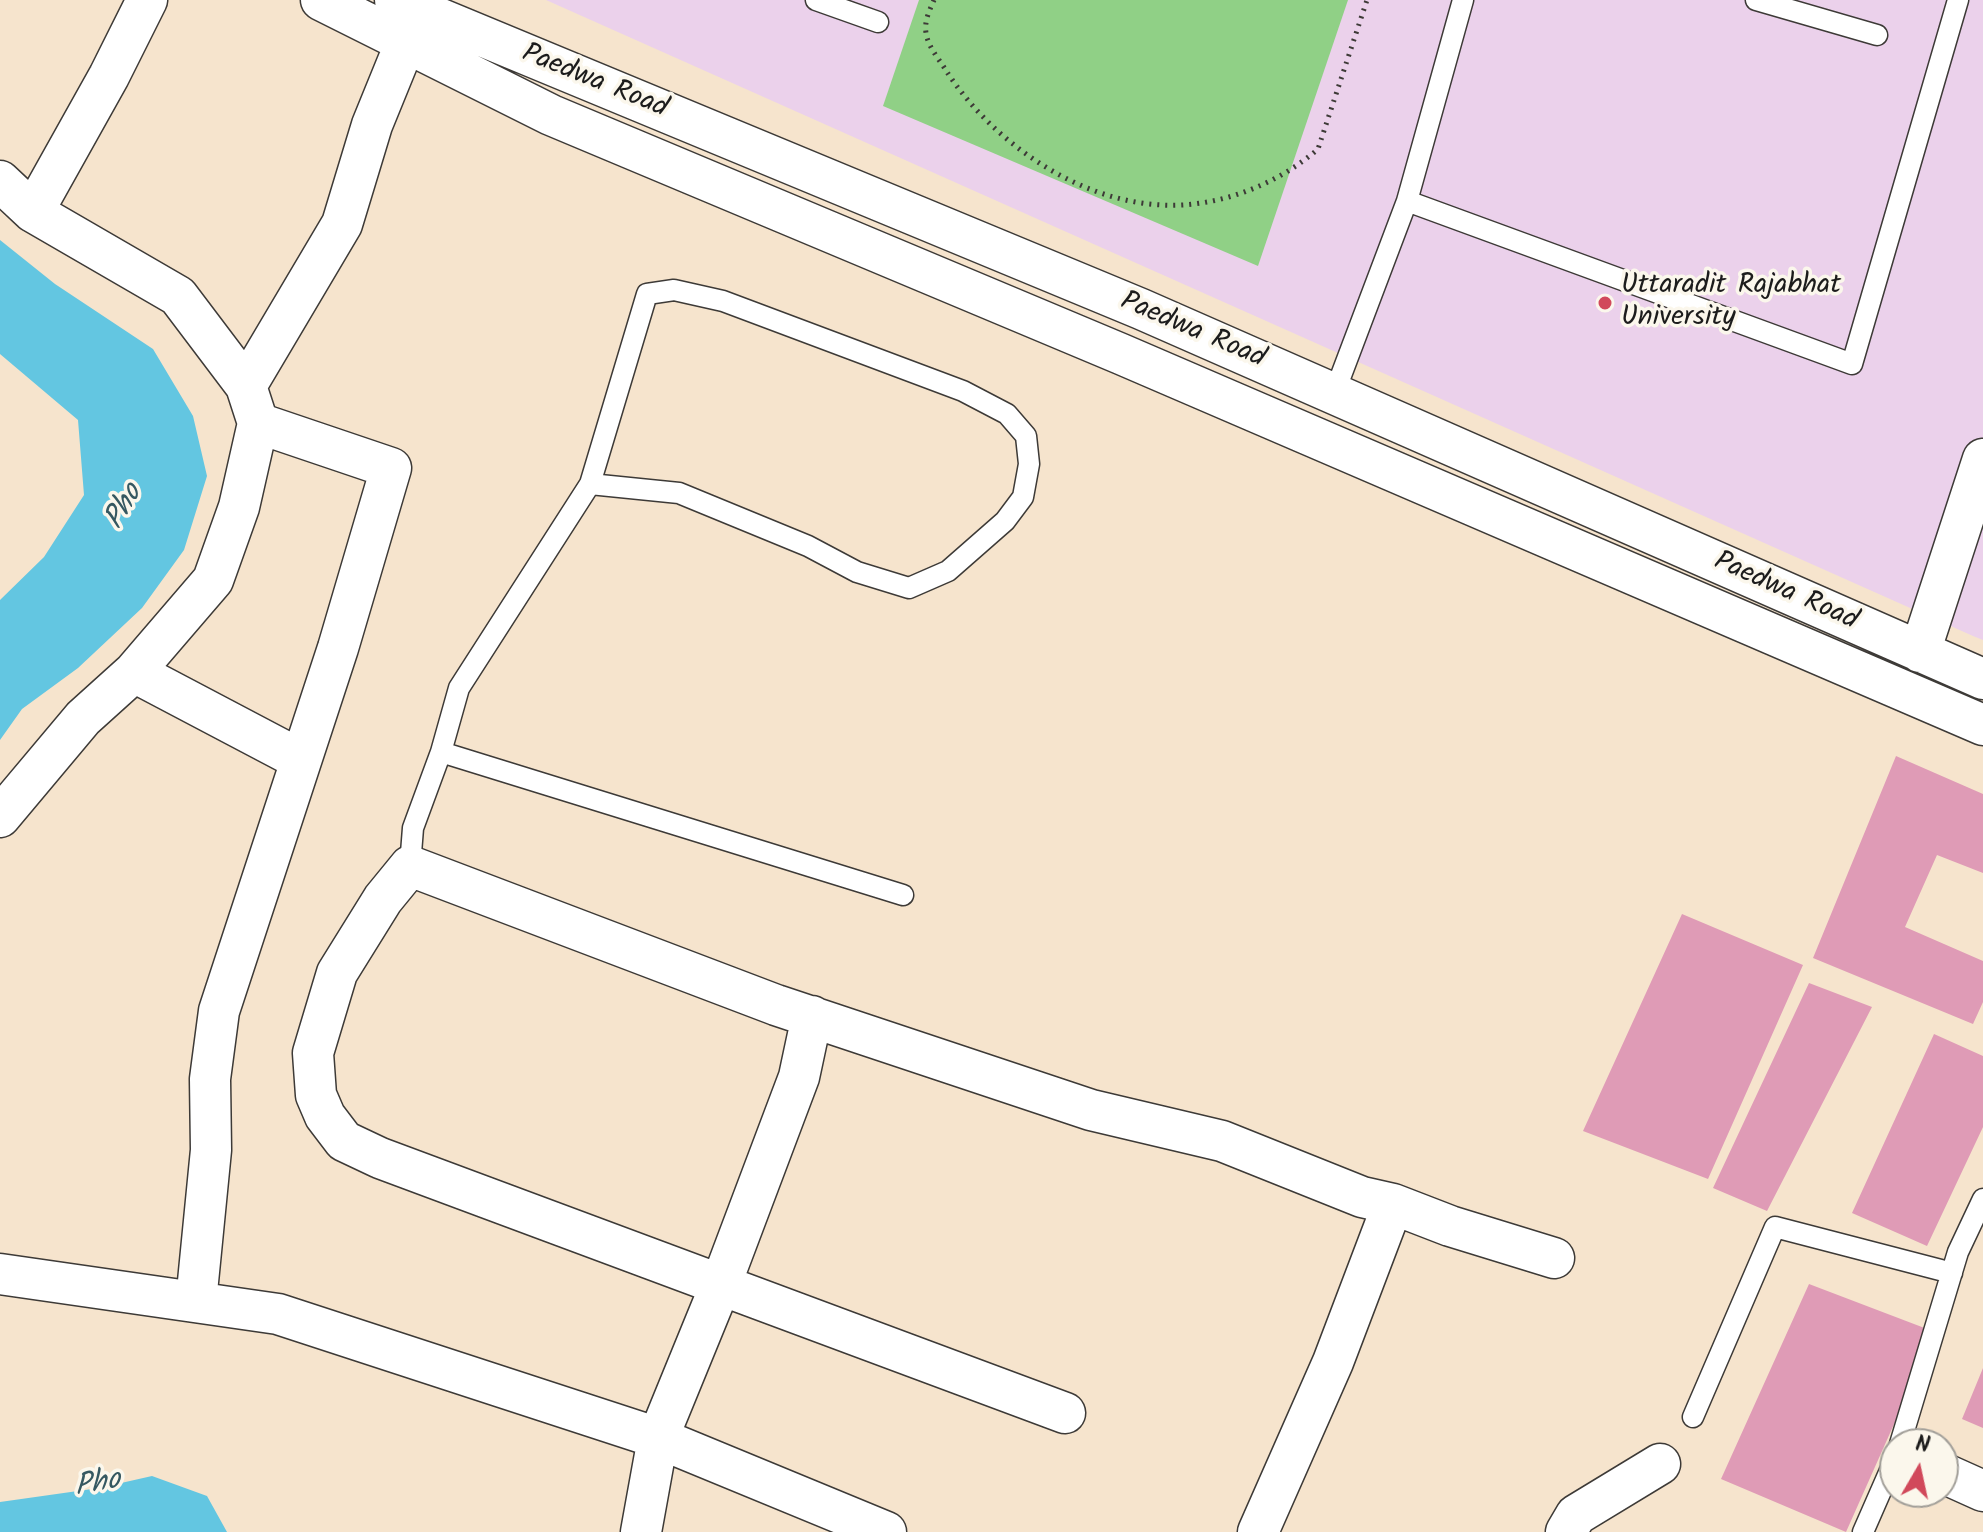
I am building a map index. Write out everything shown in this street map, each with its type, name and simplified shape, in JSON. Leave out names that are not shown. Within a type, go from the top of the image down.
[{"type":"street","points":[[33,212],[109,76],[147,0]]},
{"type":"street","points":[[321,0],[551,115],[1121,354],[1983,725]]},
{"type":"street","name":"Paedwa Road","points":[[395,0],[1141,309],[1983,679]]},
{"type":"street","points":[[0,817],[83,718],[134,672],[213,580],[239,507],[252,405],[342,224],[372,125],[405,44]]},
{"type":"street","points":[[0,181],[33,212],[178,296],[252,405],[391,468],[338,648],[219,1011],[210,1079],[211,1150],[196,1302]]},
{"type":"street","points":[[1121,354],[1141,309]]},
{"type":"street","points":[[1920,652],[1983,459]]},
{"type":"street","points":[[134,672],[301,760]]},
{"type":"street","points":[[1065,1413],[380,1158],[344,1141],[325,1116],[316,1095],[313,1053],[337,973],[383,899],[410,866],[776,1005],[1091,1110],[1222,1141],[1362,1197],[1393,1204],[1450,1226],[1554,1258]]},
{"type":"street","points":[[641,1532],[658,1438],[721,1284],[799,1077],[812,1016]]},
{"type":"street","points":[[1258,1532],[1333,1362],[1393,1204]]},
{"type":"street","points":[[0,1274],[278,1314],[658,1438],[886,1532]]},
{"type":"street","points":[[1566,1532],[1576,1515],[1660,1464]]},
{"type":"street","points":[[1959,1480],[1983,1491]]},
{"type":"lane","points":[[816,0],[878,22]]},
{"type":"lane","points":[[1334,394],[1407,201],[1463,0]]},
{"type":"lane","points":[[1756,0],[1877,35]]},
{"type":"lane","points":[[1407,201],[1852,364],[1958,0]]},
{"type":"lane","points":[[410,866],[413,828],[441,752],[459,688],[590,484],[647,294],[674,290],[723,301],[963,391],[1007,414],[1026,436],[1029,464],[1023,497],[1005,521],[948,571],[909,588],[857,572],[808,546],[679,493],[590,484]]},
{"type":"lane","points":[[441,752],[903,895]]},
{"type":"lane","points":[[1905,1428],[1958,1252],[1983,1199]]},
{"type":"lane","points":[[1693,1417],[1775,1227],[1952,1273]]},
{"type":"lane","points":[[1863,1532],[1879,1496]]},
{"type":"path","points":[[934,0],[925,24],[935,56],[954,84],[1002,135],[1019,149],[1077,182],[1120,199],[1162,205],[1213,201],[1263,185],[1304,162],[1318,149],[1367,0]]},
{"type":"shaded area","name":"Uttaradit Rajabhat University","points":[[546,0],[1983,0],[1983,640],[1973,636]]},
{"type":"green space","points":[[919,0],[1348,0],[1258,266],[883,106]]},
{"type":"water","name":"Pho","points":[[0,240],[55,284],[153,349],[193,416],[207,476],[184,550],[142,608],[78,668],[22,709],[0,740],[0,600],[44,557],[84,495],[78,420],[0,354]]},
{"type":"water","points":[[152,1476],[207,1496],[227,1532],[0,1532],[0,1502],[99,1488]]},
{"type":"building","points":[[1896,756],[1983,794],[1983,873],[1937,855],[1905,927],[1983,961],[1983,1002],[1973,1024],[1813,958]]},
{"type":"building","points":[[1682,914],[1803,965],[1708,1179],[1583,1131]]},
{"type":"building","points":[[1809,983],[1872,1007],[1767,1211],[1713,1188]]},
{"type":"building","points":[[1934,1034],[1983,1056],[1983,1127],[1927,1246],[1852,1213]]},
{"type":"building","points":[[1809,1284],[1935,1332],[1892,1428],[1879,1428],[1879,1458],[1846,1532],[1721,1479]]},
{"type":"building","points":[[1983,1368],[1983,1428],[1962,1419]]},
{"type":"place","name":"Uttaradit Rajabhat University","points":[[1605,303]]}]
